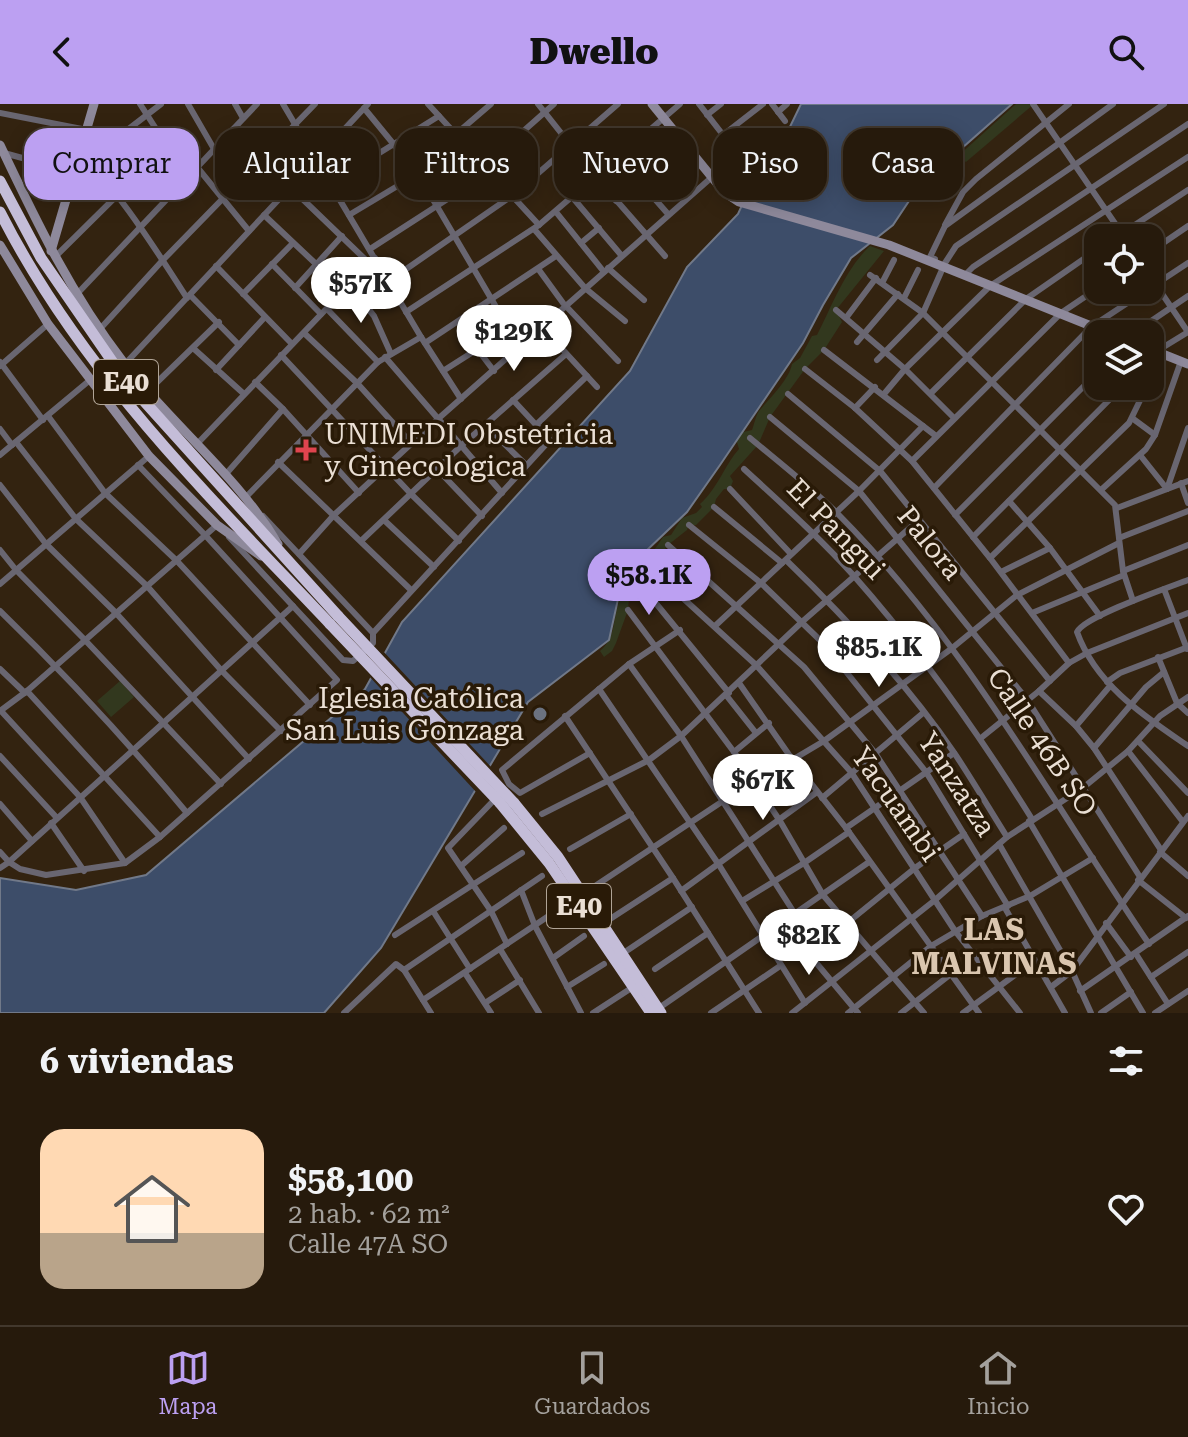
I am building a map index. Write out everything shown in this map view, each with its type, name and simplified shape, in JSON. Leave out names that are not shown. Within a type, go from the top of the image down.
[{"type":"highway","points":[[0,171],[3,186]]},
{"type":"highway","name":"E40","points":[[3,186],[41,258],[125,380],[286,558],[334,620],[521,825],[622,954],[657,1011]]},
{"type":"highway","name":"E40","points":[[0,212],[54,305],[101,372],[160,444],[276,568],[334,620],[517,798],[633,987],[657,1011]]},
{"type":"street","points":[[88,128],[94,104]]},
{"type":"street","points":[[140,104],[155,128]]},
{"type":"street","points":[[128,128],[161,104]]},
{"type":"street","points":[[188,104],[214,149]]},
{"type":"street","points":[[235,104],[243,118]]},
{"type":"street","points":[[199,165],[257,104]]},
{"type":"street","points":[[283,104],[298,128]]},
{"type":"street","points":[[292,128],[315,104]]},
{"type":"street","points":[[428,104],[450,128]]},
{"type":"street","points":[[463,128],[491,104]]},
{"type":"street","points":[[538,104],[557,128]]},
{"type":"street","points":[[529,128],[554,104]]},
{"type":"street","points":[[591,128],[618,104]]},
{"type":"street","points":[[652,104],[672,128]]},
{"type":"street","points":[[652,128],[680,104]]},
{"type":"street","points":[[699,104],[717,128]]},
{"type":"street","points":[[707,115],[721,104]]},
{"type":"street","points":[[732,128],[763,104]]},
{"type":"street","points":[[772,104],[785,121]]},
{"type":"street","points":[[778,112],[787,104]]},
{"type":"street","points":[[1033,104],[1115,224]]},
{"type":"street","points":[[942,266],[930,257],[963,192],[1004,154],[1069,104]]},
{"type":"street","points":[[945,226],[1113,104]]},
{"type":"street","points":[[877,360],[923,313],[942,266],[956,246],[1075,166],[1155,106],[1164,104]]},
{"type":"street","points":[[346,128],[366,106],[395,147]]},
{"type":"street","points":[[0,113],[77,128]]},
{"type":"street","points":[[379,154],[439,116]]},
{"type":"street","points":[[964,276],[1188,124]]},
{"type":"street","points":[[2,149],[24,156]]},
{"type":"street","name":"E40","points":[[2,149],[53,254],[100,329],[148,391],[249,500],[286,558]]},
{"type":"street","points":[[884,394],[905,369],[990,286],[1188,157]]},
{"type":"street","points":[[697,159],[713,178]]},
{"type":"street","points":[[538,174],[554,160]]},
{"type":"street","points":[[199,169],[215,188]]},
{"type":"street","points":[[349,215],[395,188]]},
{"type":"street","points":[[1140,224],[1188,190]]},
{"type":"street","points":[[53,254],[67,200]]},
{"type":"street","points":[[53,254],[112,200]]},
{"type":"street","points":[[119,200],[188,296],[219,322],[239,345]]},
{"type":"street","points":[[77,294],[165,200]]},
{"type":"street","points":[[100,329],[223,200]]},
{"type":"street","points":[[225,200],[249,231]]},
{"type":"street","points":[[125,364],[278,200]]},
{"type":"street","points":[[304,200],[372,260],[389,281],[461,399]]},
{"type":"street","points":[[341,200],[370,249],[372,260]]},
{"type":"street","points":[[431,200],[509,329],[522,344]]},
{"type":"street","points":[[370,249],[445,200]]},
{"type":"street","points":[[389,281],[506,200]]},
{"type":"street","points":[[517,200],[556,256],[585,288],[625,321]]},
{"type":"street","points":[[406,312],[537,227],[571,200]]},
{"type":"street","points":[[575,200],[621,255]]},
{"type":"street","points":[[656,200],[668,214]]},
{"type":"street","points":[[299,554],[334,515],[439,418],[684,200]]},
{"type":"street","points":[[737,200],[889,245],[1084,324]]},
{"type":"street","points":[[616,201],[665,256]]},
{"type":"street","points":[[556,212],[606,270],[644,300]]},
{"type":"street","points":[[264,215],[316,264]]},
{"type":"street","points":[[1164,242],[1188,226]]},
{"type":"street","points":[[581,243],[599,228]]},
{"type":"street","points":[[295,288],[342,236]]},
{"type":"street","points":[[243,294],[293,243]]},
{"type":"street","name":"E40","points":[[1,250],[48,324],[149,456],[217,525],[276,568]]},
{"type":"street","points":[[373,633],[249,500],[278,462],[378,362],[492,301],[556,256]]},
{"type":"street","points":[[931,393],[1026,299],[1084,259]]},
{"type":"street","points":[[197,444],[372,260]]},
{"type":"street","points":[[846,318],[894,260]]},
{"type":"street","points":[[1164,279],[1188,263]]},
{"type":"street","points":[[272,264],[378,362]]},
{"type":"street","points":[[216,266],[292,344]]},
{"type":"street","points":[[539,270],[567,306],[618,361]]},
{"type":"street","points":[[857,342],[901,296],[918,270]]},
{"type":"street","points":[[876,279],[923,313],[1117,508],[1124,573],[1133,601]]},
{"type":"street","points":[[349,285],[374,316],[388,356],[502,493]]},
{"type":"street","points":[[1152,320],[1188,296]]},
{"type":"street","points":[[912,461],[1061,313],[1084,297]]},
{"type":"street","points":[[1164,300],[1188,332],[1164,345]]},
{"type":"street","points":[[1102,320],[1126,304]]},
{"type":"street","points":[[836,310],[886,351],[954,418]]},
{"type":"street","points":[[216,370],[265,317]]},
{"type":"street","points":[[148,391],[219,322]]},
{"type":"street","points":[[48,324],[0,364],[105,493],[177,561],[310,705]]},
{"type":"street","points":[[542,327],[597,387]]},
{"type":"street","points":[[443,371],[509,329]]},
{"type":"street","points":[[304,333],[357,383],[412,444]]},
{"type":"street","points":[[934,488],[1084,334]]},
{"type":"street","points":[[193,348],[244,394]]},
{"type":"street","points":[[478,350],[494,371]]},
{"type":"street","points":[[824,350],[936,436]]},
{"type":"street","points":[[361,541],[462,445],[566,354]]},
{"type":"street","points":[[281,355],[459,541]]},
{"type":"street","points":[[1101,490],[1140,455],[1155,435],[1186,363],[1164,355]]},
{"type":"street","points":[[805,369],[855,408],[912,461],[1069,663]]},
{"type":"street","points":[[536,425],[587,376]]},
{"type":"street","points":[[0,455],[90,380]]},
{"type":"street","points":[[255,382],[359,493]]},
{"type":"street","points":[[955,515],[1084,386]]},
{"type":"street","points":[[855,408],[875,387]]},
{"type":"street","points":[[788,394],[880,471],[1050,681]]},
{"type":"street","points":[[125,863],[80,797],[0,711],[26,692],[217,525],[343,660],[353,661],[373,643],[373,633],[411,590],[550,440],[513,400]]},
{"type":"street","points":[[973,537],[1109,400]]},
{"type":"street","points":[[990,558],[1132,418],[1140,400]]},
{"type":"street","points":[[226,474],[283,409]]},
{"type":"street","name":"Palora","points":[[770,417],[859,491],[1028,701],[1139,878],[1187,917]]},
{"type":"street","points":[[1132,418],[1155,435]]},
{"type":"street","points":[[485,425],[526,465]]},
{"type":"street","points":[[715,626],[880,471],[923,426]]},
{"type":"street","points":[[1167,489],[1188,428]]},
{"type":"street","points":[[0,429],[76,519],[147,586],[221,670],[281,731]]},
{"type":"street","name":"Calle 46B SO","points":[[750,438],[837,512],[877,556],[951,649],[1005,720],[1149,944]]},
{"type":"street","points":[[1140,455],[1167,489]]},
{"type":"street","points":[[0,584],[149,456]]},
{"type":"street","points":[[278,462],[411,590]]},
{"type":"street","points":[[0,852],[20,869],[46,875],[125,863],[160,837],[337,680],[138,465]]},
{"type":"street","points":[[437,469],[482,516]]},
{"type":"street","name":"El Pangui","points":[[744,469],[854,576],[928,665],[981,738],[1143,1013]]},
{"type":"street","points":[[1117,508],[1185,482],[1188,503]]},
{"type":"street","points":[[0,485],[46,544],[115,612],[249,759]]},
{"type":"street","points":[[730,489],[787,559],[827,599],[900,684],[954,753],[1007,837]]},
{"type":"street","points":[[1009,501],[1050,548],[1100,616]]},
{"type":"street","points":[[714,507],[787,559]]},
{"type":"street","points":[[423,1000],[723,801],[824,741],[951,649],[1017,595],[1119,541],[1188,511]]},
{"type":"street","points":[[542,814],[649,760],[681,736],[827,599],[920,519]]},
{"type":"street","points":[[384,520],[434,567]]},
{"type":"street","name":"Yanzatza","points":[[689,525],[803,621],[898,734],[926,772],[964,834],[1065,1013]]},
{"type":"street","points":[[668,545],[804,667],[875,753],[982,916]]},
{"type":"street","points":[[1032,613],[1188,545]]},
{"type":"street","points":[[1001,572],[1050,548]]},
{"type":"street","points":[[0,550],[221,784]]},
{"type":"street","name":"Yacuambi","points":[[650,568],[756,665],[851,772],[955,931],[1020,1013]]},
{"type":"street","points":[[1188,580],[1133,601],[1078,629],[1087,653],[1108,684],[1154,723],[1188,746]]},
{"type":"street","points":[[641,585],[680,630],[756,733]]},
{"type":"street","points":[[1076,726],[1120,673],[1158,657],[1188,649],[1164,589]]},
{"type":"street","points":[[0,868],[293,606]]},
{"type":"street","points":[[628,610],[734,752],[780,821],[823,895],[924,1013]]},
{"type":"street","points":[[0,611],[134,749],[187,813]]},
{"type":"street","points":[[981,738],[1069,663],[1188,613]]},
{"type":"street","points":[[590,753],[517,798],[502,770],[629,664],[680,630]]},
{"type":"street","points":[[1158,657],[1177,703],[1188,713]]},
{"type":"street","points":[[629,664],[681,736],[795,914]]},
{"type":"street","points":[[0,669],[106,775],[160,837]]},
{"type":"street","points":[[1094,748],[1164,672]]},
{"type":"street","points":[[739,683],[979,1013]]},
{"type":"street","points":[[599,689],[719,865],[805,1003]]},
{"type":"street","points":[[1039,691],[1094,748],[1160,851],[1187,873]]},
{"type":"street","points":[[792,1013],[935,900],[1007,837],[1084,787],[1139,742],[1154,723],[1177,703],[1188,697]]},
{"type":"street","points":[[681,891],[820,795],[923,713]]},
{"type":"street","points":[[565,716],[759,1013]]},
{"type":"street","points":[[734,752],[769,723]]},
{"type":"street","points":[[1139,742],[1188,793]]},
{"type":"street","points":[[1051,987],[1072,971],[1186,819],[1128,751]]},
{"type":"street","points":[[742,901],[804,863],[874,806],[954,753]]},
{"type":"street","points":[[0,756],[54,821],[84,871]]},
{"type":"street","points":[[509,784],[448,848],[491,911],[504,947],[539,1013]]},
{"type":"street","points":[[0,804],[32,841]]},
{"type":"street","points":[[570,849],[631,814]]},
{"type":"street","points":[[461,866],[504,828]]},
{"type":"street","points":[[809,954],[889,888],[964,834]]},
{"type":"street","name":"Yanzatza","points":[[999,844],[1072,971],[1091,1013]]},
{"type":"street","points":[[395,935],[522,853]]},
{"type":"street","points":[[783,923],[853,1011],[931,946],[982,916],[1030,896],[1093,858]]},
{"type":"street","points":[[657,1011],[869,862]]},
{"type":"street","points":[[404,970],[542,876]]},
{"type":"street","points":[[607,921],[673,878]]},
{"type":"street","points":[[521,890],[535,926],[581,1013]]},
{"type":"street","points":[[622,954],[692,907]]},
{"type":"street","points":[[433,911],[491,1013]]},
{"type":"street","points":[[1080,991],[1187,917]]},
{"type":"street","points":[[1106,923],[1151,977],[1168,1004]]},
{"type":"street","points":[[655,969],[708,933]]},
{"type":"street","points":[[553,958],[584,936]]},
{"type":"street","points":[[1151,977],[1188,952]]},
{"type":"street","points":[[963,1013],[1034,961]]},
{"type":"street","points":[[567,987],[604,964]]},
{"type":"street","points":[[344,1013],[392,966],[400,966],[404,970],[431,1013]]},
{"type":"street","points":[[711,1013],[780,966]]},
{"type":"street","points":[[901,1013],[951,974]]},
{"type":"street","points":[[485,1003],[520,980]]},
{"type":"street","points":[[593,1013],[633,987]]},
{"type":"street","points":[[1155,1013],[1188,991]]},
{"type":"street","points":[[1101,1013],[1131,992]]},
{"type":"green space","points":[[1016,104],[1034,104],[966,162],[963,152]]},
{"type":"green space","points":[[870,246],[884,251],[836,310],[842,322],[824,350],[805,369],[770,417],[758,445],[730,476],[733,481],[730,489],[724,489],[714,507],[696,525],[689,525],[668,545],[629,598],[616,643],[604,657],[600,651],[612,633],[620,599],[630,582],[663,537],[671,535],[682,518],[702,507],[700,504],[739,449],[736,439],[739,433],[752,430],[759,411],[783,383],[812,336],[817,335],[846,277]]},
{"type":"green space","points":[[120,681],[134,697],[111,717],[97,701]]},
{"type":"water","points":[[801,104],[1012,104],[963,147],[963,128],[843,128],[843,200],[910,200],[893,225],[851,258],[803,343],[687,512],[624,572],[609,640],[528,702],[381,948],[324,1013],[0,1013],[0,878],[76,890],[146,875],[365,689],[402,622],[630,371],[687,267],[738,214],[744,200],[827,200],[827,128],[789,128]]},
{"type":"pier","points":[[382,650],[493,769],[477,793],[368,675]]},
{"type":"place","name":"UNIMEDI Obstetricia y Ginecologica","points":[[306,450]]},
{"type":"place","name":"Iglesia Católica San Luis Gonzaga","points":[[540,714]]},
{"type":"district","name":"LAS MALVINAS","points":[[994,946]]}]
